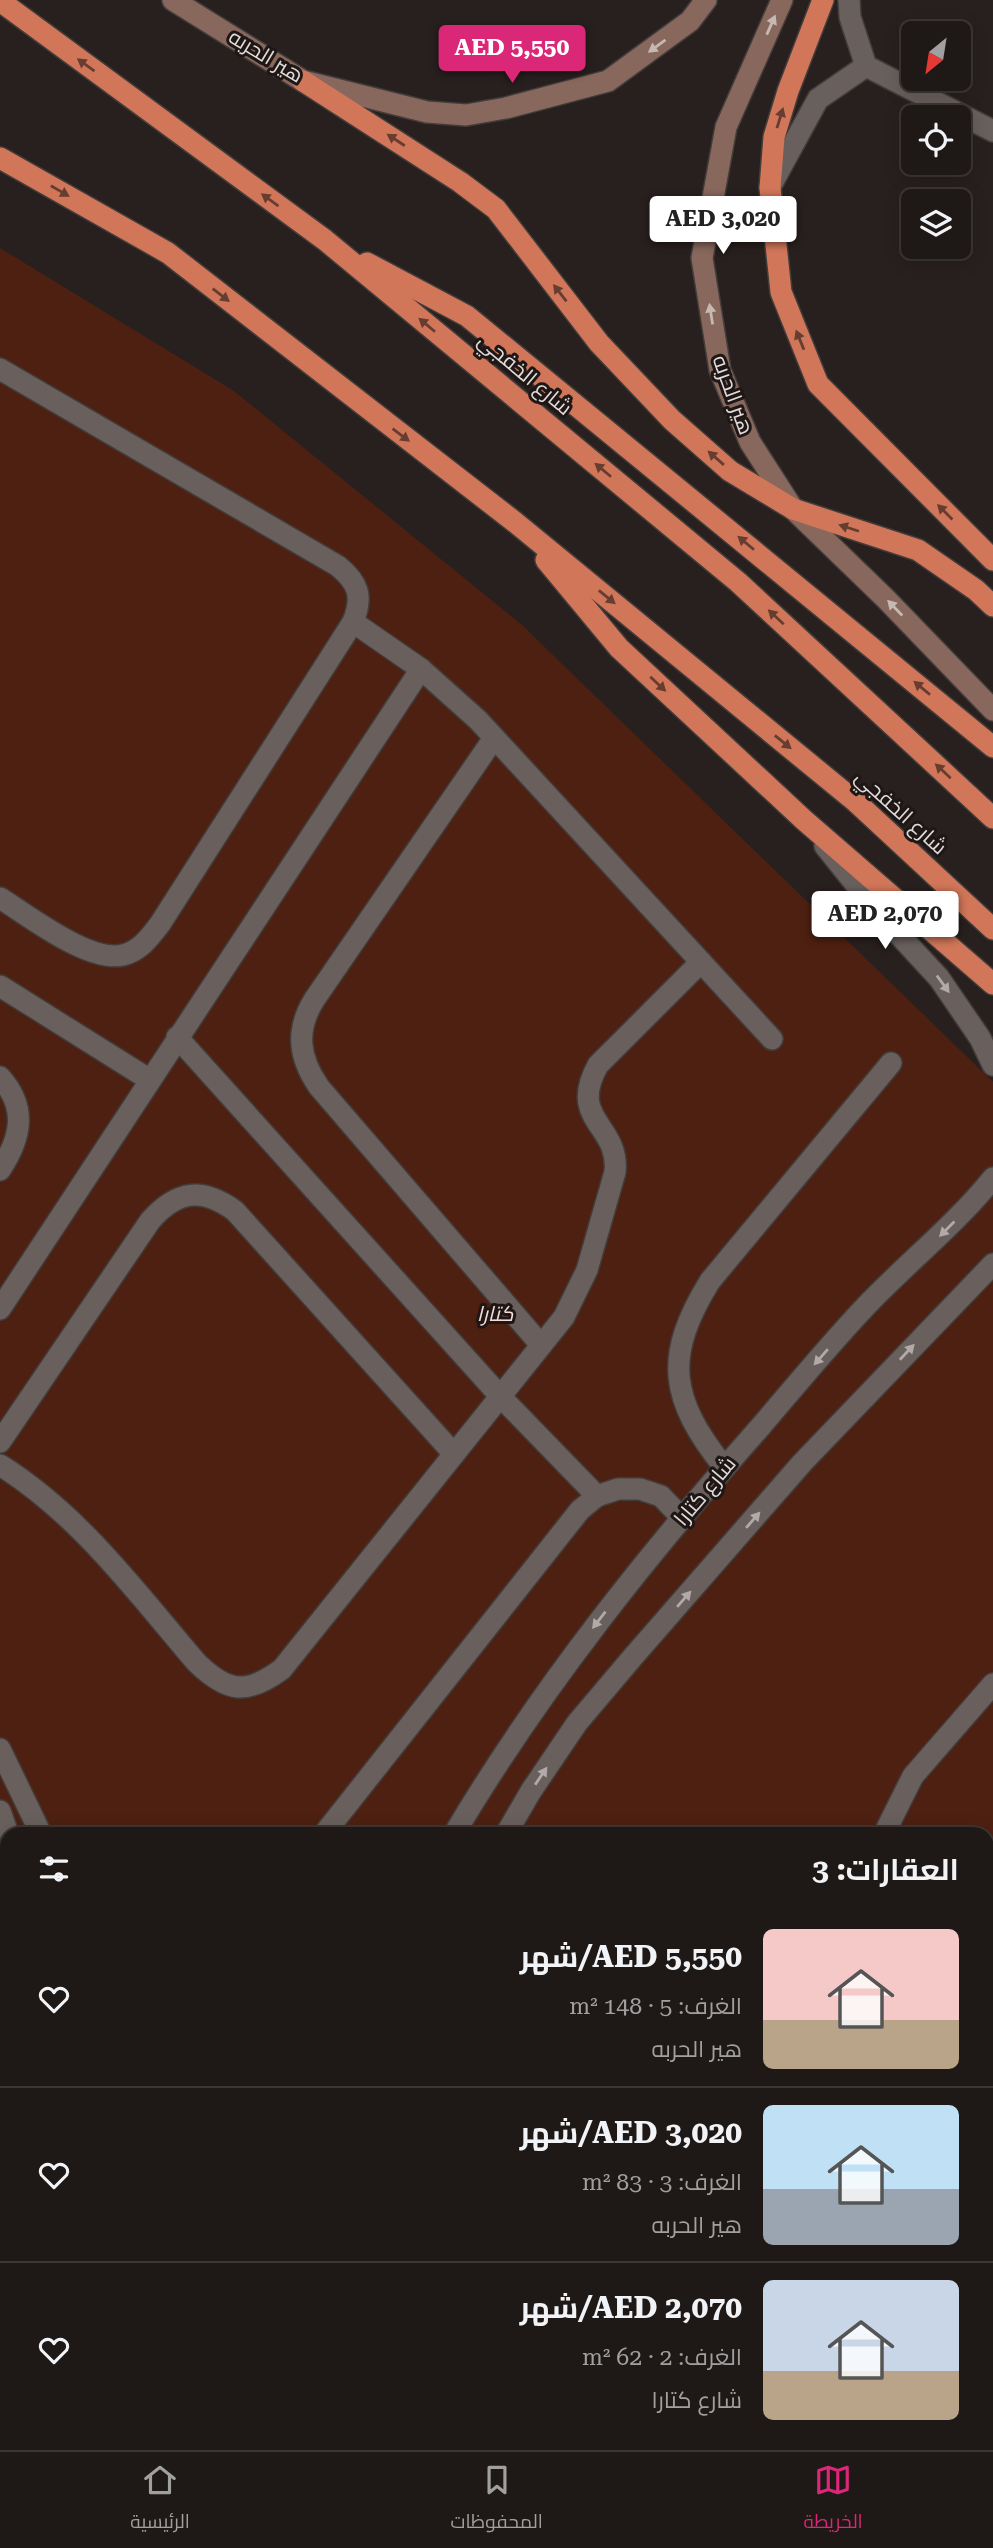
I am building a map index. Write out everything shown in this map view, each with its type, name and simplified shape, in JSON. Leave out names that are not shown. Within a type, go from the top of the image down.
[{"type":"highway","points":[[823,0],[788,91],[774,137],[770,188],[781,292],[818,384],[993,560]]},
{"type":"highway","name":"شارع الخفجي","points":[[0,1],[325,240],[738,582],[993,818]]},
{"type":"highway","points":[[303,81],[496,208],[599,343],[672,420],[730,471],[793,509],[918,550],[976,590],[993,606]]},
{"type":"highway","name":"شارع الخفجي","points":[[0,158],[168,253],[516,523],[856,802],[993,929]]},
{"type":"highway","points":[[325,240],[467,316],[993,747]]},
{"type":"highway","points":[[516,523],[619,648],[804,820],[993,984]]},
{"type":"main road","name":"هير الحربه","points":[[173,0],[303,81],[427,112],[466,115],[506,108],[608,81],[690,21],[706,0]]},
{"type":"main road","name":"هير الحربه","points":[[782,0],[726,127],[702,258],[720,370],[750,442],[793,509],[886,599],[993,710]]},
{"type":"street","points":[[849,0],[850,17],[866,66],[993,131]]},
{"type":"street","points":[[770,188],[818,99],[866,66]]},
{"type":"street","points":[[0,369],[338,566],[351,576],[358,591],[359,607],[353,622],[145,944],[123,955],[98,955],[76,945],[0,898]]},
{"type":"street","points":[[353,622],[421,669],[455,698],[772,1039]]},
{"type":"street","points":[[0,1309],[421,669]]},
{"type":"street","points":[[494,738],[314,1000],[301,1028],[300,1043],[309,1072],[319,1087],[541,1345]]},
{"type":"street","points":[[804,820],[878,912],[939,978],[980,1038],[993,1065]]},
{"type":"street","points":[[0,1465],[54,1504],[86,1534],[214,1680],[237,1688],[262,1684],[282,1669],[564,1317],[587,1270],[617,1158],[612,1144],[592,1117],[587,1099],[589,1081],[597,1065],[701,962]]},
{"type":"street","points":[[0,986],[150,1080]]},
{"type":"street","points":[[177,1037],[500,1396],[597,1496]]},
{"type":"street","points":[[724,1467],[693,1423],[683,1397],[679,1366],[687,1322],[697,1301],[717,1272],[891,1063]]},
{"type":"street","points":[[0,1077],[9,1086],[18,1107],[19,1129],[13,1150],[0,1170]]},
{"type":"street","name":"شارع كتارا","points":[[458,1827],[573,1653],[724,1467],[866,1305],[943,1233],[993,1178]]},
{"type":"street","points":[[0,1442],[150,1221],[163,1206],[180,1197],[200,1194],[219,1199],[235,1211],[454,1454]]},
{"type":"street","points":[[516,1824],[577,1723],[632,1658],[802,1463],[993,1264]]},
{"type":"street","points":[[330,1827],[580,1510],[597,1496],[618,1489],[640,1489],[661,1496],[682,1518]]},
{"type":"street","points":[[888,1827],[913,1776],[993,1684]]},
{"type":"street","points":[[0,1749],[37,1827]]},
{"type":"green space","name":"كتارا","points":[[0,248],[234,391],[522,625],[993,1082],[993,1827],[0,1827]]}]
